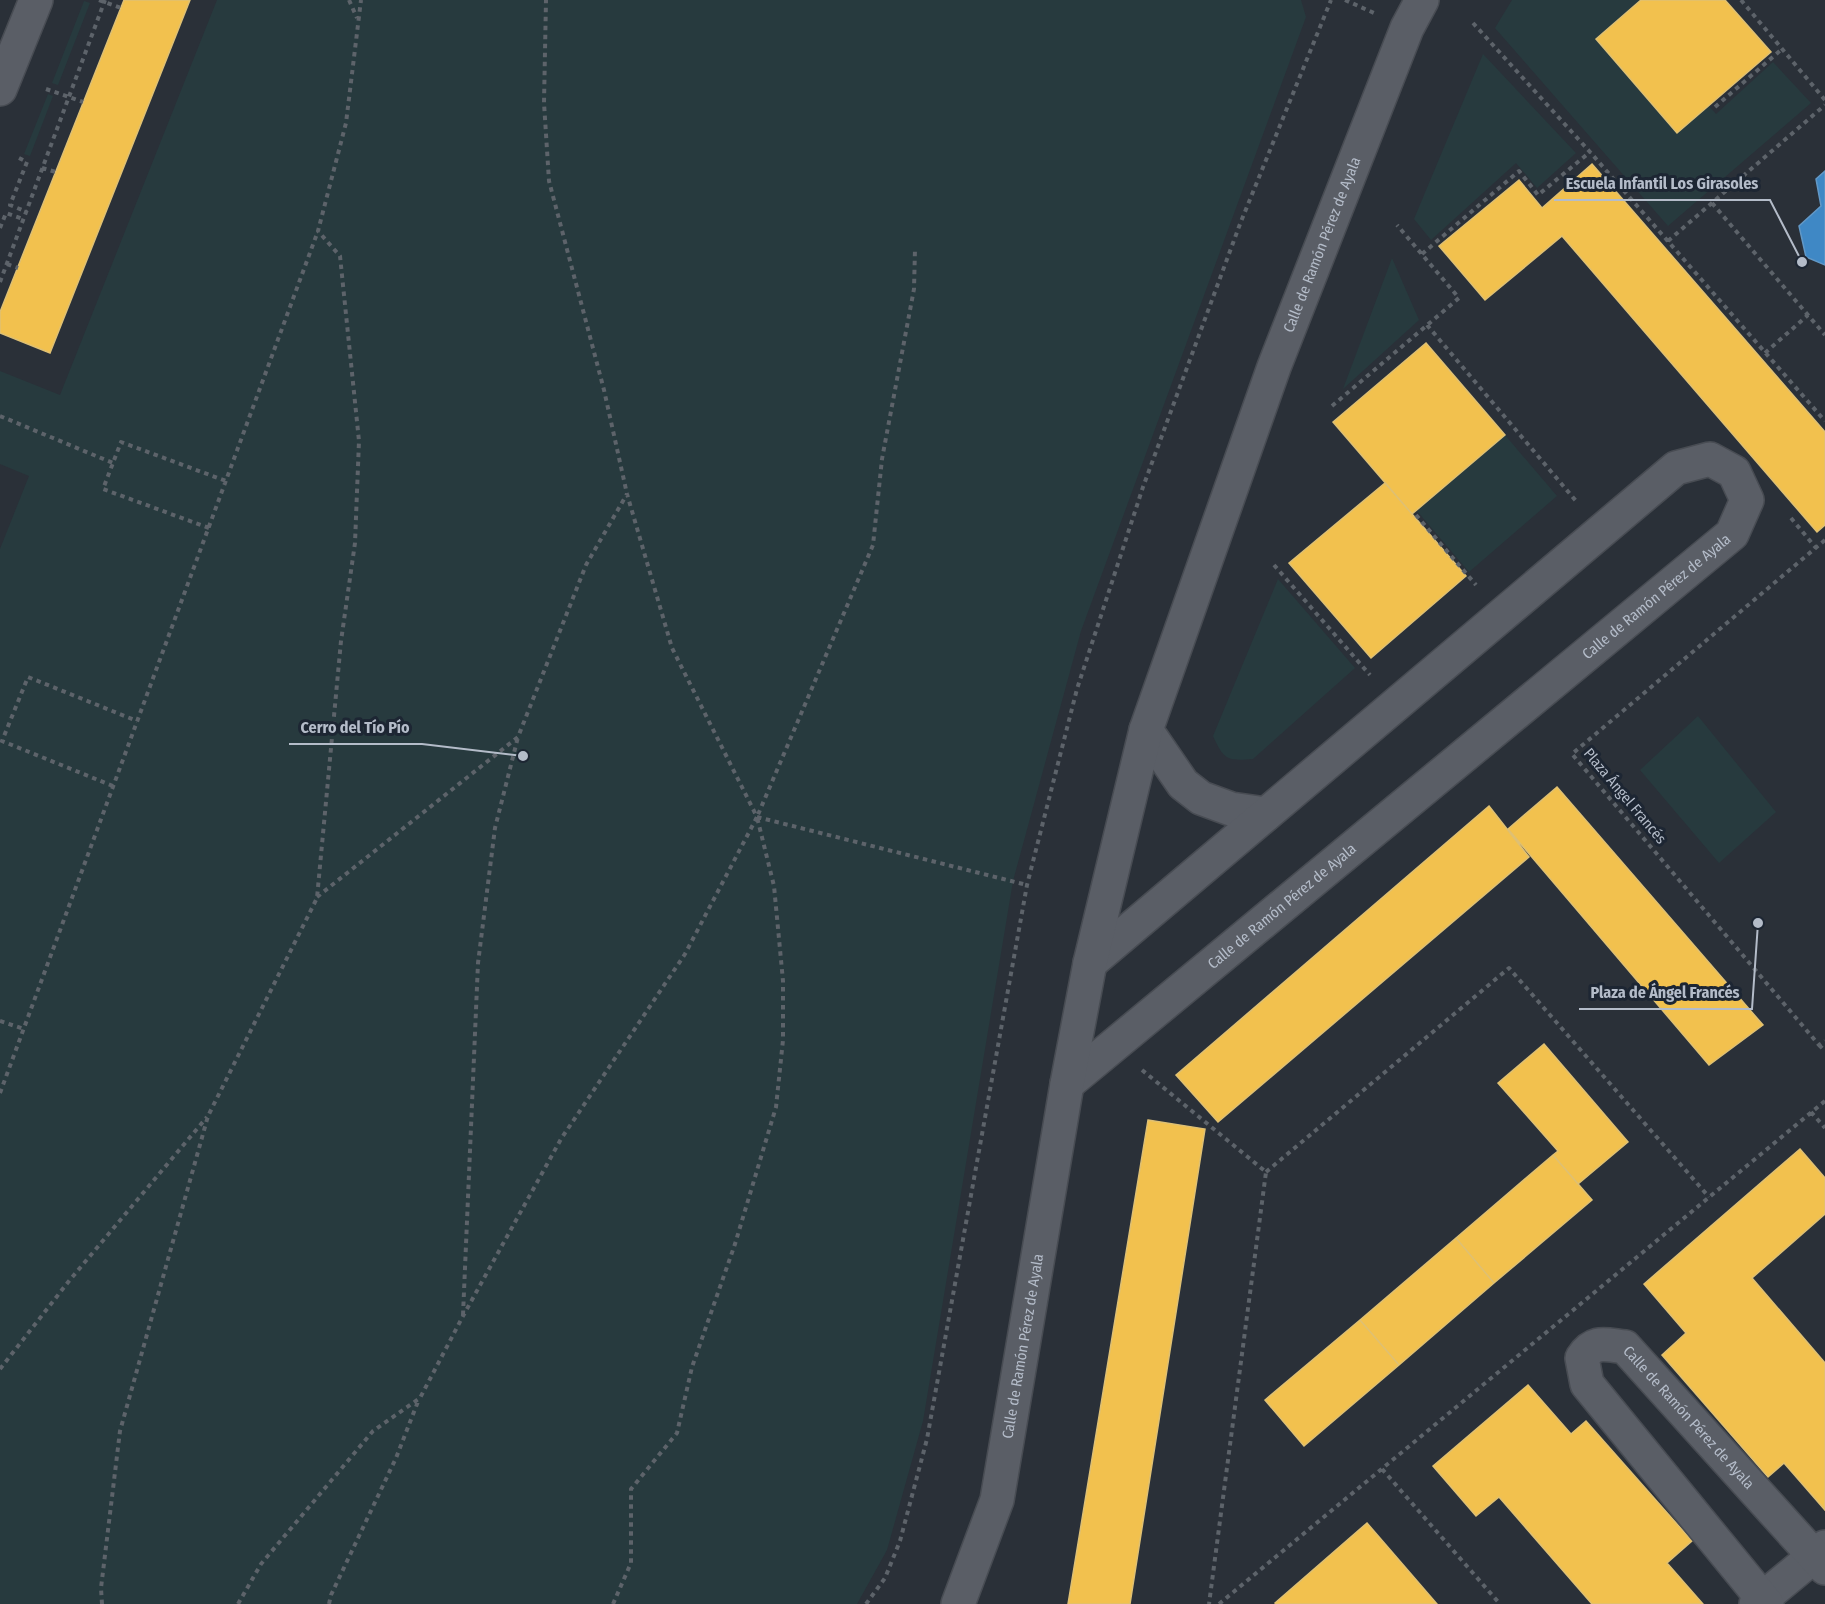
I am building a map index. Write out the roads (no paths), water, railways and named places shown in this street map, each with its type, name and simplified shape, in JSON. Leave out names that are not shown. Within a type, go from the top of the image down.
[{"type":"street","points":[[0,89],[36,0]]},
{"type":"street","name":"Calle de Ramón Pérez de Ayala","points":[[958,1604],[997,1500],[1067,1084],[1090,963],[1146,730],[1274,367],[1407,28],[1422,0]]},
{"type":"street","name":"Calle de Ramón Pérez de Ayala","points":[[1067,1084],[1732,534],[1747,500],[1734,472],[1710,459],[1676,468],[1090,963]]},
{"type":"street","points":[[1146,730],[1183,784],[1201,798],[1231,809],[1266,814]]},
{"type":"street","name":"Calle de Ramón Pérez de Ayala","points":[[1762,1602],[1587,1384],[1582,1358],[1588,1349],[1599,1344],[1625,1347],[1822,1557]]},
{"type":"street","points":[[1762,1602],[1822,1557]]},
{"type":"place","name":"Escuela Infantil Los Girasoles","points":[[1802,262]]},
{"type":"place","name":"Cerro del Tío Pío","points":[[523,756]]},
{"type":"place","name":"Plaza de Ángel Francés","points":[[1758,923]]}]
